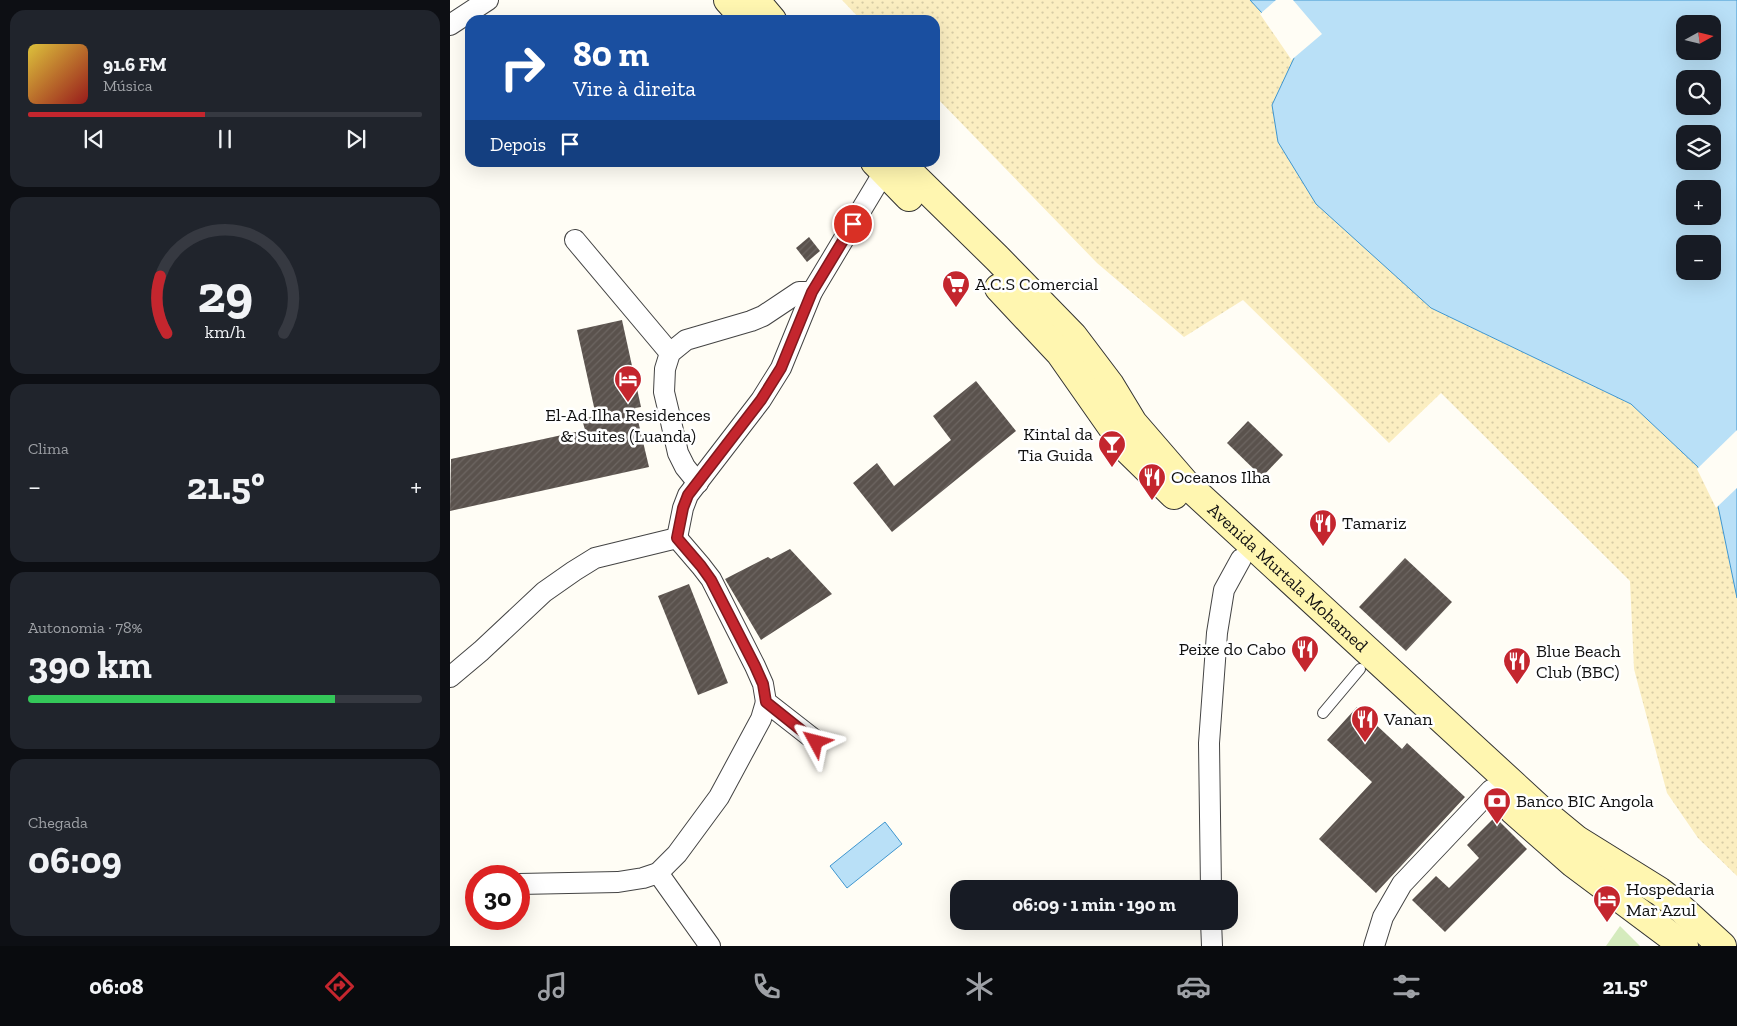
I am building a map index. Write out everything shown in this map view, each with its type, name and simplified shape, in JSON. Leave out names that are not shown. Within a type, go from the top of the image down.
[{"type":"street","points":[[450,24],[488,0]]},
{"type":"street","points":[[728,0],[742,15]]},
{"type":"street","points":[[754,0],[768,15]]},
{"type":"street","points":[[677,538],[683,508],[688,495],[761,400],[781,368],[812,292],[885,167]]},
{"type":"street","name":"Avenida Murtala Mohamed","points":[[887,167],[1060,353],[1128,450],[1241,559],[1550,844],[1684,946]]},
{"type":"street","name":"Avenida Murtala Mohamed","points":[[887,167],[997,258],[1073,336],[1110,385],[1133,423],[1184,482],[1543,812],[1577,840],[1659,891],[1722,946]]},
{"type":"street","points":[[575,240],[670,353]]},
{"type":"street","points":[[698,483],[685,467],[678,453],[668,413],[664,392],[665,369],[670,353],[686,340],[751,321],[764,316],[799,292],[812,292]]},
{"type":"street","points":[[450,677],[481,651],[544,592],[595,558],[677,538]]},
{"type":"street","points":[[530,884],[618,882],[658,873],[677,854],[719,797],[761,719],[766,702],[763,684],[755,666],[711,580],[677,538]]},
{"type":"street","points":[[1211,880],[1209,743],[1217,633],[1224,590],[1241,559]]},
{"type":"street","points":[[766,702],[816,742]]},
{"type":"street","points":[[1374,946],[1383,917],[1402,884],[1491,790]]},
{"type":"street","points":[[658,873],[710,946]]},
{"type":"street","points":[[1211,930],[1212,946]]},
{"type":"lane","points":[[1323,712],[1360,669]]},
{"type":"green space","points":[[1620,926],[1640,946],[1606,946]]},
{"type":"sand","points":[[842,0],[1250,0],[1262,13],[1294,59],[1272,105],[1431,308],[1631,404],[1698,467],[1718,506],[1737,598],[1737,876],[1698,838],[1667,793],[1634,669],[1630,581],[1441,393],[1389,443],[1243,300],[1184,337],[1097,263],[940,101],[940,15],[856,15]]},
{"type":"water","points":[[1250,0],[1737,0],[1737,598],[1718,506],[1698,467],[1631,404],[1431,308],[1316,204],[1278,142],[1272,105],[1294,58],[1262,13]]},
{"type":"water","points":[[885,822],[902,844],[847,888],[830,866]]},
{"type":"pier","points":[[1276,0],[1293,0],[1322,34],[1289,62],[1291,59],[1260,14]]},
{"type":"pier","points":[[1737,430],[1737,488],[1716,508],[1697,469]]},
{"type":"building","points":[[809,237],[820,251],[807,262],[796,248]]},
{"type":"building","points":[[622,320],[641,407],[635,408],[649,467],[450,511],[451,459],[585,430],[582,419],[596,416],[577,330]]},
{"type":"building","points":[[976,381],[1016,431],[892,532],[853,483],[877,463],[894,486],[951,440],[933,416]]},
{"type":"building","points":[[1248,421],[1283,455],[1262,477],[1227,443]]},
{"type":"building","points":[[790,549],[832,594],[761,640],[725,579],[768,557],[771,559]]},
{"type":"building","points":[[1405,558],[1452,602],[1406,651],[1359,607]]},
{"type":"building","points":[[689,584],[728,683],[698,695],[658,596]]},
{"type":"building","points":[[1357,707],[1402,749],[1407,743],[1465,797],[1376,893],[1319,839],[1372,782],[1327,740]]},
{"type":"building","points":[[1495,817],[1527,849],[1445,932],[1412,900],[1436,876],[1449,888],[1479,858],[1467,845]]},
{"type":"place","name":"A.C.S Comercial","points":[[956,308]]},
{"type":"place","name":"El-Ad Ilha Residences & Suites (Luanda)","points":[[628,403]]},
{"type":"place","name":"Kintal da Tia Guida","points":[[1112,468]]},
{"type":"place","name":"Oceanos Ilha","points":[[1152,501]]},
{"type":"place","name":"Tamariz","points":[[1323,547]]},
{"type":"place","name":"Peixe do Cabo","points":[[1305,673]]},
{"type":"place","name":"Blue Beach Club (BBC)","points":[[1517,685]]},
{"type":"place","name":"Vanan","points":[[1365,743]]},
{"type":"place","name":"Banco BIC Angola","points":[[1497,825]]},
{"type":"place","name":"Hospedaria Mar Azul","points":[[1607,923]]},
{"type":"route","points":[[816,742],[766,702],[763,684],[755,666],[711,580],[677,538],[683,508],[688,495],[761,400],[781,368],[812,292],[853,224]]}]
